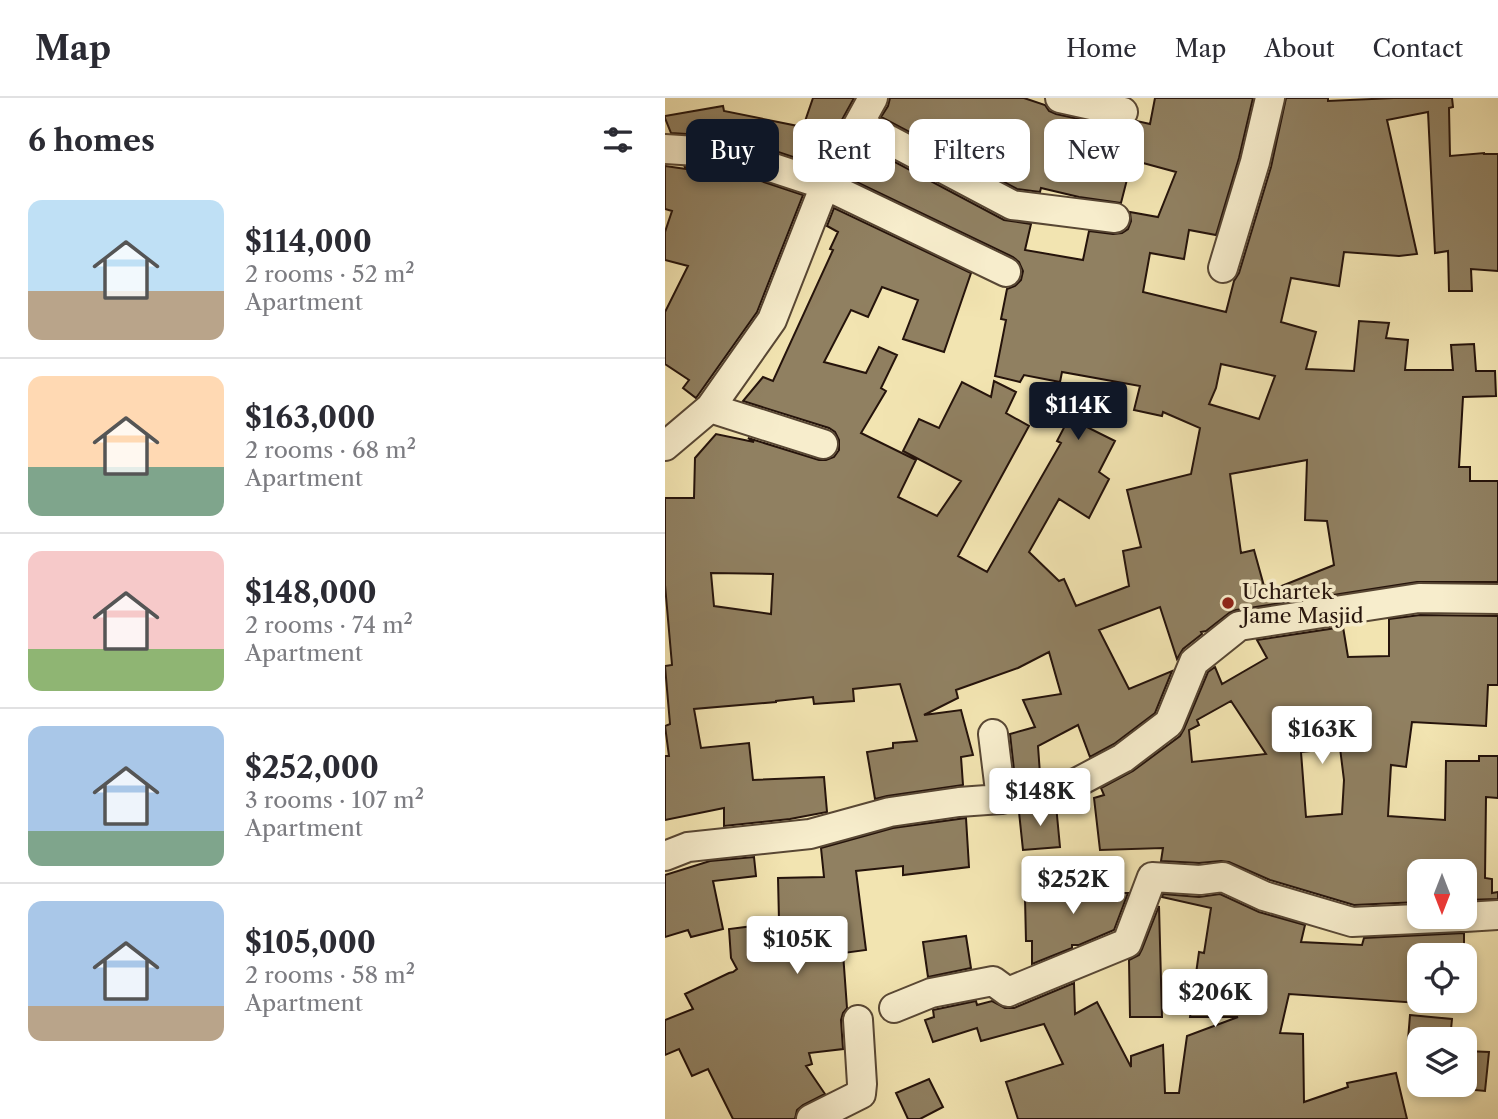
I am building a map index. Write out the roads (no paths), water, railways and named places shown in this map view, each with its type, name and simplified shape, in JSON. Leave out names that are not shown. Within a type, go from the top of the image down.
[{"type":"street","points":[[862,119],[873,98]]},
{"type":"street","points":[[1060,98],[1123,112]]},
{"type":"street","points":[[1223,268],[1255,162],[1270,98]]},
{"type":"street","points":[[895,143],[1012,205],[1115,218]]},
{"type":"street","points":[[665,149],[728,153],[825,185],[1006,272]]},
{"type":"street","points":[[665,446],[710,408],[772,320],[827,182]]},
{"type":"street","points":[[710,408],[823,444]]},
{"type":"street","points":[[665,856],[688,847],[810,834],[890,812],[1001,799],[1076,783],[1123,758],[1169,723],[1194,662],[1239,626],[1419,598],[1498,599]]},
{"type":"street","points":[[993,734],[1001,799]]},
{"type":"street","points":[[894,1008],[930,993],[993,981],[1009,992],[1127,943],[1152,877],[1200,880],[1223,877],[1264,896],[1352,922],[1407,920]]},
{"type":"street","points":[[1477,916],[1498,915]]},
{"type":"street","points":[[811,1119],[861,1094],[858,1020]]},
{"type":"place","name":"Uchartek Jame Masjid","points":[[1228,603]]}]
